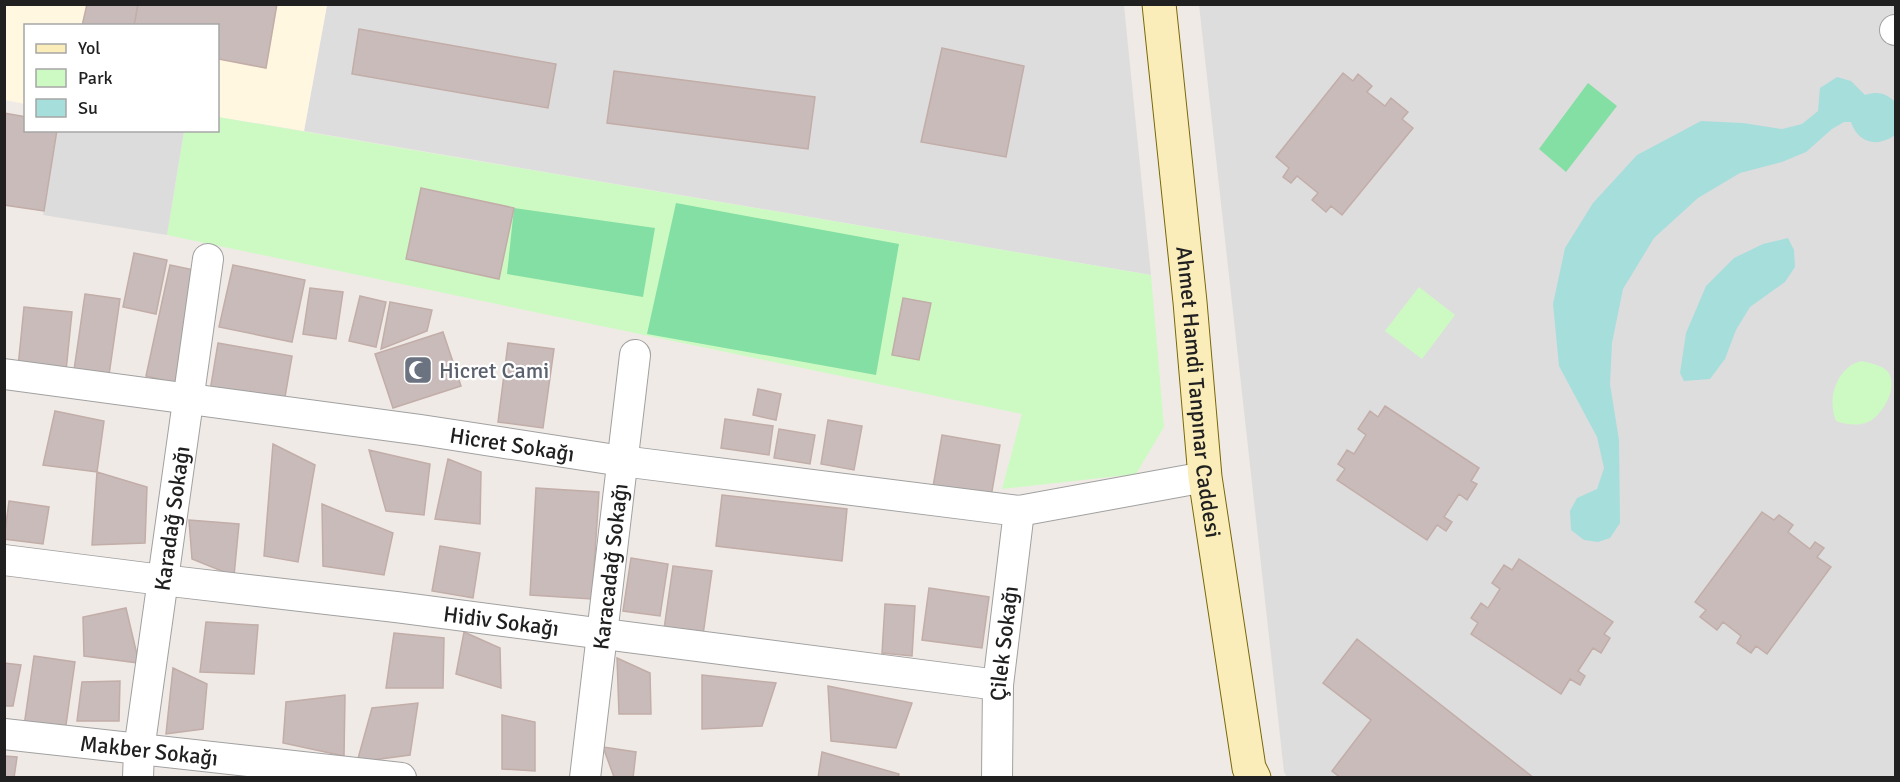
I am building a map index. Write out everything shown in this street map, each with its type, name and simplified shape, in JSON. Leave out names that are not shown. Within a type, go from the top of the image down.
[{"type":"street","name":"Ahmet Hamdi Tanpınar Caddesi","points":[[1159,4],[1190,302],[1205,477],[1249,768],[1254,777]]},
{"type":"street","name":"Karadağ Sokağı","points":[[138,764],[208,259]]},
{"type":"street","name":"Karacadağ Sokağı","points":[[585,777],[635,356]]},
{"type":"street","name":"Hicret Sokağı","points":[[4,374],[421,430],[622,461],[1019,511],[1205,477]]},
{"type":"street","name":"Çilek Sokağı","points":[[997,777],[998,685],[1019,511]]},
{"type":"street","name":"Hidiv Sokağı","points":[[4,560],[602,633],[998,685]]},
{"type":"street","name":"Makber Sokağı","points":[[4,734],[138,764],[401,777]]},
{"type":"shaded area","points":[[4,5],[327,5],[304,131],[219,117],[219,24],[24,24],[24,104],[5,100]]},
{"type":"shaded area","points":[[327,5],[1124,5],[1151,275],[304,131]]},
{"type":"shaded area","points":[[1199,5],[1895,5],[1895,777],[1287,777],[1284,772]]},
{"type":"shaded area","points":[[56,132],[184,132],[167,235],[43,215]]},
{"type":"green space","points":[[1588,83],[1617,106],[1566,172],[1539,149]]},
{"type":"green space","points":[[219,117],[1151,275],[1164,427],[1136,474],[1002,489],[1022,414],[167,235],[184,132],[219,132]]},
{"type":"green space","points":[[676,203],[899,244],[876,375],[647,334]]},
{"type":"green space","points":[[514,208],[655,228],[643,297],[507,274]]},
{"type":"green space","points":[[1419,287],[1455,315],[1422,359],[1385,331]]},
{"type":"green space","points":[[1861,361],[1879,366],[1888,372],[1892,384],[1889,397],[1878,415],[1869,422],[1845,424],[1836,421],[1833,412],[1833,394],[1836,385],[1845,370]]},
{"type":"water","points":[[1837,77],[1851,81],[1865,95],[1882,94],[1895,102],[1895,135],[1882,141],[1869,141],[1858,135],[1851,122],[1844,122],[1832,129],[1806,152],[1782,162],[1740,173],[1698,198],[1654,238],[1623,289],[1612,343],[1610,384],[1619,440],[1620,523],[1610,538],[1598,542],[1584,540],[1571,530],[1570,511],[1577,498],[1597,489],[1604,468],[1597,437],[1559,366],[1553,304],[1565,248],[1593,203],[1637,155],[1701,121],[1743,123],[1782,129],[1802,124],[1818,111],[1820,88]]},
{"type":"water","points":[[1788,238],[1794,250],[1795,267],[1785,282],[1750,307],[1736,330],[1725,359],[1710,379],[1684,381],[1680,373],[1686,333],[1706,286],[1734,258],[1763,244]]},
{"type":"building","points":[[87,4],[138,4],[134,24],[82,24]]},
{"type":"building","points":[[138,4],[277,4],[266,68],[219,59],[219,24],[134,24]]},
{"type":"building","points":[[359,29],[556,64],[548,108],[352,74]]},
{"type":"building","points":[[942,48],[1024,66],[1006,157],[921,142]]},
{"type":"building","points":[[614,71],[815,97],[808,149],[607,123]]},
{"type":"building","points":[[1343,73],[1353,81],[1358,74],[1372,86],[1367,92],[1385,106],[1391,98],[1408,112],[1402,119],[1413,128],[1342,215],[1331,206],[1326,212],[1312,200],[1318,193],[1297,176],[1291,183],[1283,177],[1289,168],[1276,157]]},
{"type":"building","points":[[4,113],[24,117],[24,132],[57,132],[44,211],[4,205]]},
{"type":"building","points":[[421,188],[514,208],[499,279],[406,259]]},
{"type":"building","points":[[134,253],[167,260],[156,314],[123,307]]},
{"type":"building","points":[[170,265],[199,271],[175,383],[146,376]]},
{"type":"building","points":[[233,265],[305,280],[292,342],[219,327]]},
{"type":"building","points":[[310,288],[343,292],[336,339],[303,334]]},
{"type":"building","points":[[85,294],[120,299],[109,375],[74,370]]},
{"type":"building","points":[[360,296],[386,302],[376,347],[349,341]]},
{"type":"building","points":[[903,298],[931,303],[919,360],[892,355]]},
{"type":"building","points":[[390,302],[432,310],[427,331],[381,349]]},
{"type":"building","points":[[24,307],[72,312],[66,371],[18,367]]},
{"type":"building","name":"Hicret Cami","points":[[443,332],[461,386],[393,408],[375,354]]},
{"type":"building","points":[[218,343],[292,356],[284,403],[210,391]]},
{"type":"building","points":[[508,343],[554,349],[543,428],[498,422]]},
{"type":"building","points":[[758,389],[781,394],[776,420],[753,415]]},
{"type":"building","points":[[1385,406],[1479,468],[1471,481],[1477,484],[1467,500],[1459,494],[1444,517],[1452,522],[1446,531],[1437,525],[1427,540],[1337,480],[1345,469],[1338,464],[1347,450],[1354,454],[1366,435],[1358,429],[1370,411],[1378,417]]},
{"type":"building","points":[[55,411],[104,421],[97,472],[43,465]]},
{"type":"building","points":[[725,419],[773,426],[769,455],[721,448]]},
{"type":"building","points":[[828,420],[862,426],[854,470],[821,464]]},
{"type":"building","points":[[779,429],[815,435],[810,464],[774,458]]},
{"type":"building","points":[[942,435],[1000,445],[991,497],[933,487]]},
{"type":"building","points":[[273,444],[315,465],[298,562],[264,556]]},
{"type":"building","points":[[369,450],[430,464],[424,515],[386,511]]},
{"type":"building","points":[[448,459],[481,472],[480,524],[435,519]]},
{"type":"building","points":[[97,472],[147,487],[145,543],[92,545]]},
{"type":"building","points":[[536,488],[599,492],[592,599],[530,595]]},
{"type":"building","points":[[722,495],[847,509],[842,561],[716,546]]},
{"type":"building","points":[[9,501],[49,507],[43,544],[4,539]]},
{"type":"building","points":[[322,504],[393,533],[384,575],[323,566]]},
{"type":"building","points":[[1762,512],[1774,520],[1779,515],[1793,525],[1788,532],[1810,549],[1815,542],[1824,548],[1817,557],[1831,567],[1767,654],[1756,646],[1751,653],[1737,643],[1741,636],[1723,622],[1717,630],[1700,617],[1706,610],[1695,602]]},
{"type":"building","points":[[189,520],[239,524],[234,576],[192,559]]},
{"type":"building","points":[[440,546],[480,553],[473,598],[432,591]]},
{"type":"building","points":[[631,558],[668,564],[660,616],[623,611]]},
{"type":"building","points":[[1519,559],[1613,622],[1604,634],[1610,638],[1601,653],[1593,648],[1578,671],[1585,676],[1580,685],[1570,679],[1561,694],[1471,634],[1478,623],[1471,618],[1481,603],[1488,608],[1500,589],[1492,583],[1504,565],[1512,570]]},
{"type":"building","points":[[673,566],[712,571],[703,635],[664,629]]},
{"type":"building","points":[[929,588],[989,597],[982,648],[922,640]]},
{"type":"building","points":[[885,604],[915,606],[912,656],[882,653]]},
{"type":"building","points":[[126,608],[139,663],[84,656],[83,617]]},
{"type":"building","points":[[206,622],[258,625],[254,674],[200,672]]},
{"type":"building","points":[[464,632],[500,648],[501,688],[456,674]]},
{"type":"building","points":[[394,633],[444,638],[443,688],[386,688]]},
{"type":"building","points":[[1357,639],[1534,778],[1341,778],[1332,771],[1371,720],[1323,683]]},
{"type":"building","points":[[34,656],[75,662],[65,732],[24,726]]},
{"type":"building","points":[[617,658],[650,673],[651,714],[619,714]]},
{"type":"building","points":[[4,663],[21,665],[13,706],[4,706]]},
{"type":"building","points":[[173,668],[207,684],[203,729],[166,734]]},
{"type":"building","points":[[702,675],[776,683],[762,726],[702,729]]},
{"type":"building","points":[[120,681],[119,721],[77,721],[82,682]]},
{"type":"building","points":[[828,686],[912,703],[896,748],[831,741]]},
{"type":"building","points":[[345,695],[344,756],[283,743],[286,702]]},
{"type":"building","points":[[418,703],[410,755],[357,762],[372,708]]},
{"type":"building","points":[[502,715],[535,722],[535,771],[502,769]]},
{"type":"building","points":[[603,747],[636,752],[633,778],[614,777]]},
{"type":"building","points":[[822,752],[899,774],[898,778],[818,778]]},
{"type":"building","points":[[4,756],[17,757],[14,778],[4,778]]},
{"type":"place","name":"Hicret Cami","points":[[418,370]]}]
